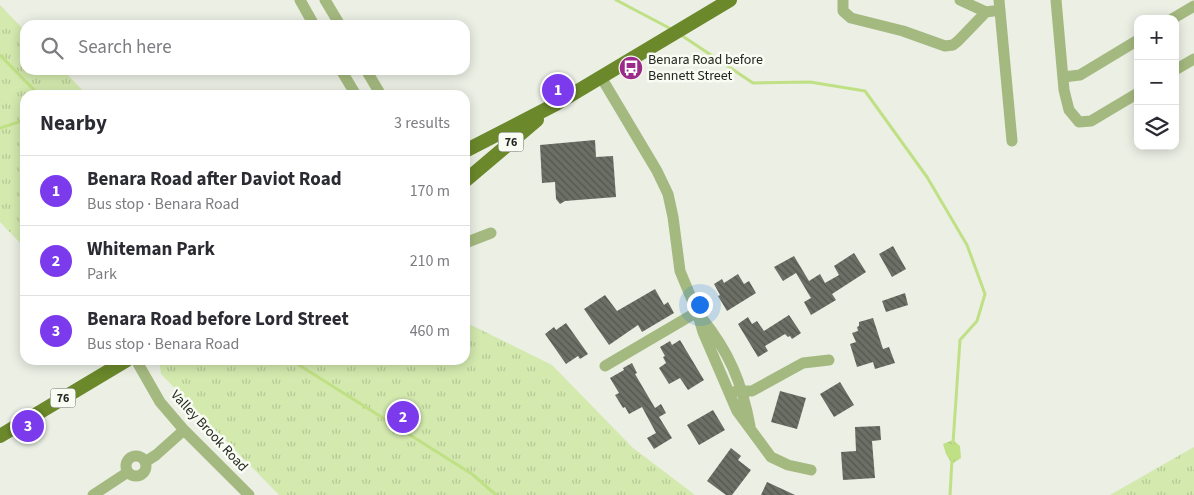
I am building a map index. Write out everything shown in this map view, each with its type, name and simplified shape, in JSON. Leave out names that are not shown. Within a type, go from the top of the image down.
[{"type":"main road","name":"76","points":[[470,148],[556,104],[730,0]]},
{"type":"main road","name":"76","points":[[470,177],[556,104]]},
{"type":"main road","name":"76","points":[[0,436],[119,365]]},
{"type":"street","points":[[300,0],[311,20]]},
{"type":"street","points":[[325,0],[337,20]]},
{"type":"street","points":[[843,0],[843,11],[851,18],[903,31],[942,46],[951,45],[958,41],[986,12],[999,5],[1012,141]]},
{"type":"street","points":[[960,0],[986,12]]},
{"type":"street","points":[[1056,0],[1064,90],[1069,110],[1079,122],[1091,121],[1134,95]]},
{"type":"street","points":[[1179,15],[1194,6]]},
{"type":"street","points":[[1063,77],[1080,75],[1134,42]]},
{"type":"street","points":[[1179,68],[1194,59]]},
{"type":"street","points":[[344,75],[353,90]]},
{"type":"street","points":[[369,75],[378,90]]},
{"type":"street","points":[[601,77],[657,170],[668,194],[680,271],[703,332],[737,411],[771,457],[788,465],[810,470]]},
{"type":"street","points":[[470,241],[491,233]]},
{"type":"street","points":[[605,366],[697,312]]},
{"type":"street","points":[[697,312],[713,331],[733,365],[743,391],[751,428]]},
{"type":"street","points":[[729,391],[752,391],[803,363],[829,360]]},
{"type":"street","name":"Valley Brook Road","points":[[139,365],[160,402],[184,430],[249,495]]},
{"type":"street","points":[[93,495],[128,472],[126,465],[130,459],[137,456],[145,462],[156,455],[184,430]]},
{"type":"green space","points":[[0,5],[20,26],[20,75],[68,75],[82,90],[20,90],[20,243],[0,222]]},
{"type":"green space","points":[[470,324],[552,365],[633,448],[695,495],[279,495],[161,374],[160,365],[470,365]]},
{"type":"green space","points":[[1194,447],[1194,495],[1110,495]]},
{"type":"water","points":[[953,440],[960,446],[961,458],[952,464],[943,444]]},
{"type":"building","points":[[595,140],[596,157],[613,156],[616,197],[565,201],[560,204],[556,199],[555,182],[542,183],[540,145]]},
{"type":"building","points":[[893,246],[906,269],[892,277],[879,254]]},
{"type":"building","points":[[854,253],[866,272],[832,294],[836,300],[811,315],[804,302],[811,298],[796,273],[783,281],[774,267],[794,256],[809,281],[820,274],[825,283],[839,275],[834,266]]},
{"type":"building","points":[[738,274],[744,284],[749,281],[756,293],[727,311],[718,296],[720,295],[714,284],[722,279],[724,283]]},
{"type":"building","points":[[655,289],[664,305],[668,302],[674,313],[642,332],[638,325],[609,345],[584,309],[605,295],[617,311]]},
{"type":"building","points":[[905,293],[908,305],[886,312],[882,301]]},
{"type":"building","points":[[789,315],[801,333],[792,339],[785,334],[765,346],[768,351],[758,357],[738,324],[748,317],[752,324],[757,321],[764,331]]},
{"type":"building","points":[[873,318],[883,349],[889,347],[895,363],[875,369],[873,362],[857,367],[850,344],[856,342],[852,333],[858,331],[859,322]]},
{"type":"building","points":[[566,323],[588,354],[580,359],[578,356],[566,364],[545,334],[554,327],[556,330]]},
{"type":"building","points":[[680,340],[704,380],[688,390],[680,378],[669,384],[659,368],[666,363],[663,357],[665,356],[660,347],[670,341],[672,345]]},
{"type":"building","points":[[632,363],[637,373],[635,374],[655,408],[661,404],[666,413],[659,417],[672,438],[654,449],[647,438],[656,433],[642,407],[629,414],[615,395],[619,393],[610,378]]},
{"type":"building","points":[[840,382],[854,405],[834,417],[820,394]]},
{"type":"building","points":[[780,391],[806,398],[797,429],[771,422]]},
{"type":"building","points":[[713,410],[725,430],[699,445],[687,425]]},
{"type":"building","points":[[880,426],[881,440],[872,441],[875,478],[843,480],[841,452],[856,451],[855,427]]},
{"type":"building","points":[[731,448],[741,456],[738,460],[751,470],[732,495],[726,495],[707,481]]},
{"type":"building","points":[[767,482],[795,495],[761,495]]},
{"type":"waterway","points":[[616,0],[673,30]]},
{"type":"waterway","points":[[681,35],[753,83],[810,82],[865,91],[927,177],[967,245],[985,294],[977,321],[960,340],[953,443]]},
{"type":"waterway","points":[[0,55],[34,90]]},
{"type":"waterway","points":[[0,128],[20,122]]},
{"type":"waterway","points":[[299,365],[472,474],[496,495]]},
{"type":"waterway","points":[[950,495],[952,460]]},
{"type":"place","name":"Benara Road before Bennett Street","points":[[631,68]]},
{"type":"place","name":"Benara Road after Daviot Road","points":[[558,90]]},
{"type":"place","name":"Whiteman Park","points":[[403,417]]},
{"type":"place","name":"Benara Road before Lord Street","points":[[28,426]]}]
